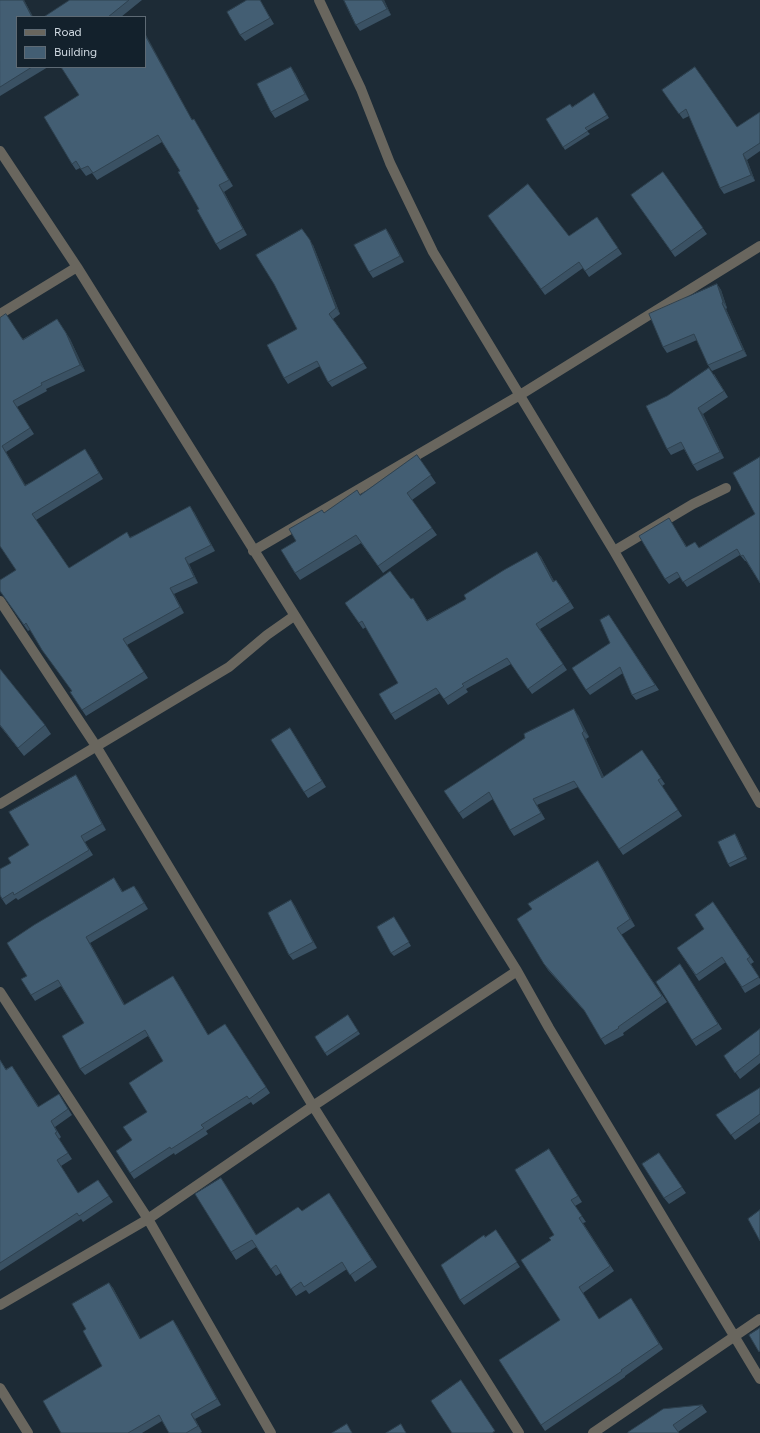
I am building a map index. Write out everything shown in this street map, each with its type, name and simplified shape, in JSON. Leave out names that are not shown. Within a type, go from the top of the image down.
[{"type":"street","points":[[319,0],[361,89],[390,163],[433,252],[614,551],[760,803]]},
{"type":"street","points":[[0,150],[77,267],[517,972],[548,1028],[760,1379]]},
{"type":"street","points":[[253,551],[520,395],[760,246]]},
{"type":"street","points":[[0,314],[77,267]]},
{"type":"street","points":[[614,551],[693,504],[726,488]]},
{"type":"street","points":[[0,601],[96,746],[313,1106],[519,1433]]},
{"type":"street","points":[[0,804],[229,667],[267,634],[294,616]]},
{"type":"street","points":[[0,1305],[148,1219],[313,1106],[517,972]]},
{"type":"street","points":[[0,992],[148,1219],[271,1433]]},
{"type":"street","points":[[593,1433],[760,1319]]},
{"type":"street","points":[[0,1388],[28,1433]]},
{"type":"building","points":[[0,0],[23,0],[31,16],[16,16],[16,68],[30,68],[0,87]]},
{"type":"building","points":[[70,0],[129,0],[109,16],[46,16]]},
{"type":"building","points":[[247,0],[260,0],[270,18],[240,35],[227,12]]},
{"type":"building","points":[[344,0],[382,0],[387,9],[356,25]]},
{"type":"building","points":[[146,37],[192,120],[194,119],[229,180],[219,185],[243,229],[216,244],[197,210],[199,209],[178,172],[180,171],[158,135],[93,173],[88,166],[81,169],[76,161],[72,164],[44,117],[79,95],[62,68],[146,68]]},
{"type":"building","points":[[291,67],[305,94],[271,112],[257,84]]},
{"type":"building","points":[[695,67],[737,127],[760,112],[760,143],[743,154],[751,175],[720,188],[686,109],[679,114],[662,90]]},
{"type":"building","points":[[594,93],[607,115],[585,128],[588,131],[563,147],[546,119],[570,104],[572,107]]},
{"type":"building","points":[[663,172],[703,228],[671,251],[631,195]]},
{"type":"building","points":[[528,184],[569,236],[597,217],[618,248],[585,271],[579,262],[541,289],[488,216]]},
{"type":"building","points":[[302,229],[310,240],[336,308],[329,314],[364,363],[328,382],[317,361],[284,378],[267,345],[297,329],[274,284],[256,255]]},
{"type":"building","points":[[386,229],[400,256],[369,272],[354,245]]},
{"type":"building","points":[[717,284],[723,302],[722,303],[743,350],[708,365],[694,334],[663,347],[649,314]]},
{"type":"building","points":[[6,314],[23,340],[57,319],[66,333],[80,365],[41,383],[42,385],[13,401],[30,428],[2,446],[25,486],[85,449],[99,473],[32,514],[69,568],[127,532],[130,538],[190,506],[211,545],[185,558],[194,577],[170,588],[180,607],[123,639],[144,672],[82,710],[70,692],[72,691],[42,650],[26,623],[24,625],[0,591],[0,580],[16,570],[0,546],[0,318]]},
{"type":"building","points":[[709,368],[724,391],[698,408],[720,452],[693,465],[681,442],[667,449],[646,406],[667,396]]},
{"type":"building","points":[[417,455],[431,475],[407,493],[432,528],[378,566],[356,535],[295,573],[281,550],[296,541],[289,529],[322,510],[324,513],[357,490],[360,495]]},
{"type":"building","points":[[760,457],[760,583],[743,555],[741,556],[737,549],[683,582],[677,572],[665,579],[639,536],[669,518],[686,547],[695,542],[699,548],[755,514],[733,473]]},
{"type":"building","points":[[537,552],[553,582],[556,580],[570,602],[536,624],[563,664],[528,689],[507,658],[462,684],[464,686],[444,699],[436,688],[391,714],[379,694],[398,683],[362,621],[359,623],[345,603],[390,571],[411,599],[413,598],[427,621],[466,599],[464,595],[504,570]]},
{"type":"building","points":[[609,615],[655,685],[632,695],[620,667],[586,690],[572,668],[610,643],[600,620]]},
{"type":"building","points":[[0,669],[45,725],[18,748],[0,725]]},
{"type":"building","points":[[574,709],[584,731],[582,733],[602,778],[642,750],[661,778],[658,780],[678,810],[619,849],[574,781],[533,799],[541,813],[510,830],[489,792],[459,813],[444,791],[525,738],[524,734]]},
{"type":"building","points":[[290,728],[322,781],[304,792],[271,740]]},
{"type":"building","points":[[76,775],[102,824],[81,836],[89,850],[14,895],[13,892],[2,899],[0,895],[0,869],[11,863],[8,858],[29,845],[9,812]]},
{"type":"building","points":[[735,834],[745,856],[728,864],[718,842]]},
{"type":"building","points":[[598,861],[630,919],[617,928],[662,996],[618,1027],[619,1028],[601,1039],[584,1010],[544,964],[517,919],[532,909],[528,904]]},
{"type":"building","points":[[114,878],[122,892],[134,886],[144,903],[86,937],[124,1005],[173,976],[208,1035],[225,1024],[266,1087],[249,1099],[247,1096],[201,1125],[204,1128],[171,1149],[170,1147],[130,1173],[116,1151],[132,1140],[123,1127],[147,1112],[129,1083],[163,1061],[145,1030],[80,1069],[62,1036],[84,1023],[58,980],[31,995],[21,979],[27,976],[7,943],[34,925]]},
{"type":"building","points":[[291,900],[313,942],[289,955],[268,913]]},
{"type":"building","points":[[713,902],[750,957],[747,959],[759,977],[742,987],[722,957],[696,975],[677,948],[704,929],[695,915]]},
{"type":"building","points":[[394,917],[409,942],[391,953],[377,927]]},
{"type":"building","points":[[680,964],[718,1024],[692,1040],[656,982]]},
{"type":"building","points":[[348,1015],[358,1031],[325,1053],[315,1037]]},
{"type":"building","points":[[760,1029],[760,1054],[735,1073],[724,1056]]},
{"type":"building","points":[[0,1060],[6,1070],[12,1066],[38,1107],[59,1094],[68,1109],[51,1121],[57,1132],[55,1133],[68,1153],[57,1160],[78,1193],[98,1180],[109,1196],[79,1216],[77,1213],[0,1263]]},
{"type":"building","points":[[760,1088],[760,1114],[731,1135],[716,1115]]},
{"type":"building","points":[[549,1149],[578,1196],[571,1200],[582,1216],[579,1218],[610,1266],[579,1287],[599,1319],[631,1298],[659,1344],[621,1370],[622,1371],[541,1425],[499,1360],[560,1320],[521,1260],[551,1240],[549,1238],[554,1235],[515,1170]]},
{"type":"building","points":[[659,1153],[682,1187],[664,1198],[642,1164]]},
{"type":"building","points":[[221,1178],[256,1235],[298,1207],[302,1211],[329,1193],[372,1260],[350,1275],[342,1262],[304,1287],[301,1282],[291,1289],[276,1265],[271,1269],[252,1240],[231,1252],[195,1194]]},
{"type":"building","points":[[760,1210],[760,1241],[748,1219]]},
{"type":"building","points":[[496,1230],[517,1262],[460,1300],[441,1265],[484,1235],[485,1237]]},
{"type":"building","points":[[109,1283],[140,1339],[173,1320],[217,1399],[191,1414],[198,1426],[186,1433],[169,1433],[159,1415],[128,1433],[61,1433],[43,1401],[102,1366],[83,1331],[86,1329],[72,1304]]},
{"type":"building","points":[[760,1328],[760,1351],[759,1352],[749,1335]]},
{"type":"building","points":[[461,1380],[495,1431],[493,1433],[452,1433],[431,1401]]},
{"type":"building","points":[[702,1405],[673,1425],[679,1433],[628,1433],[663,1409]]},
{"type":"building","points":[[347,1424],[352,1433],[332,1433]]},
{"type":"building","points":[[401,1424],[406,1433],[386,1433]]}]
